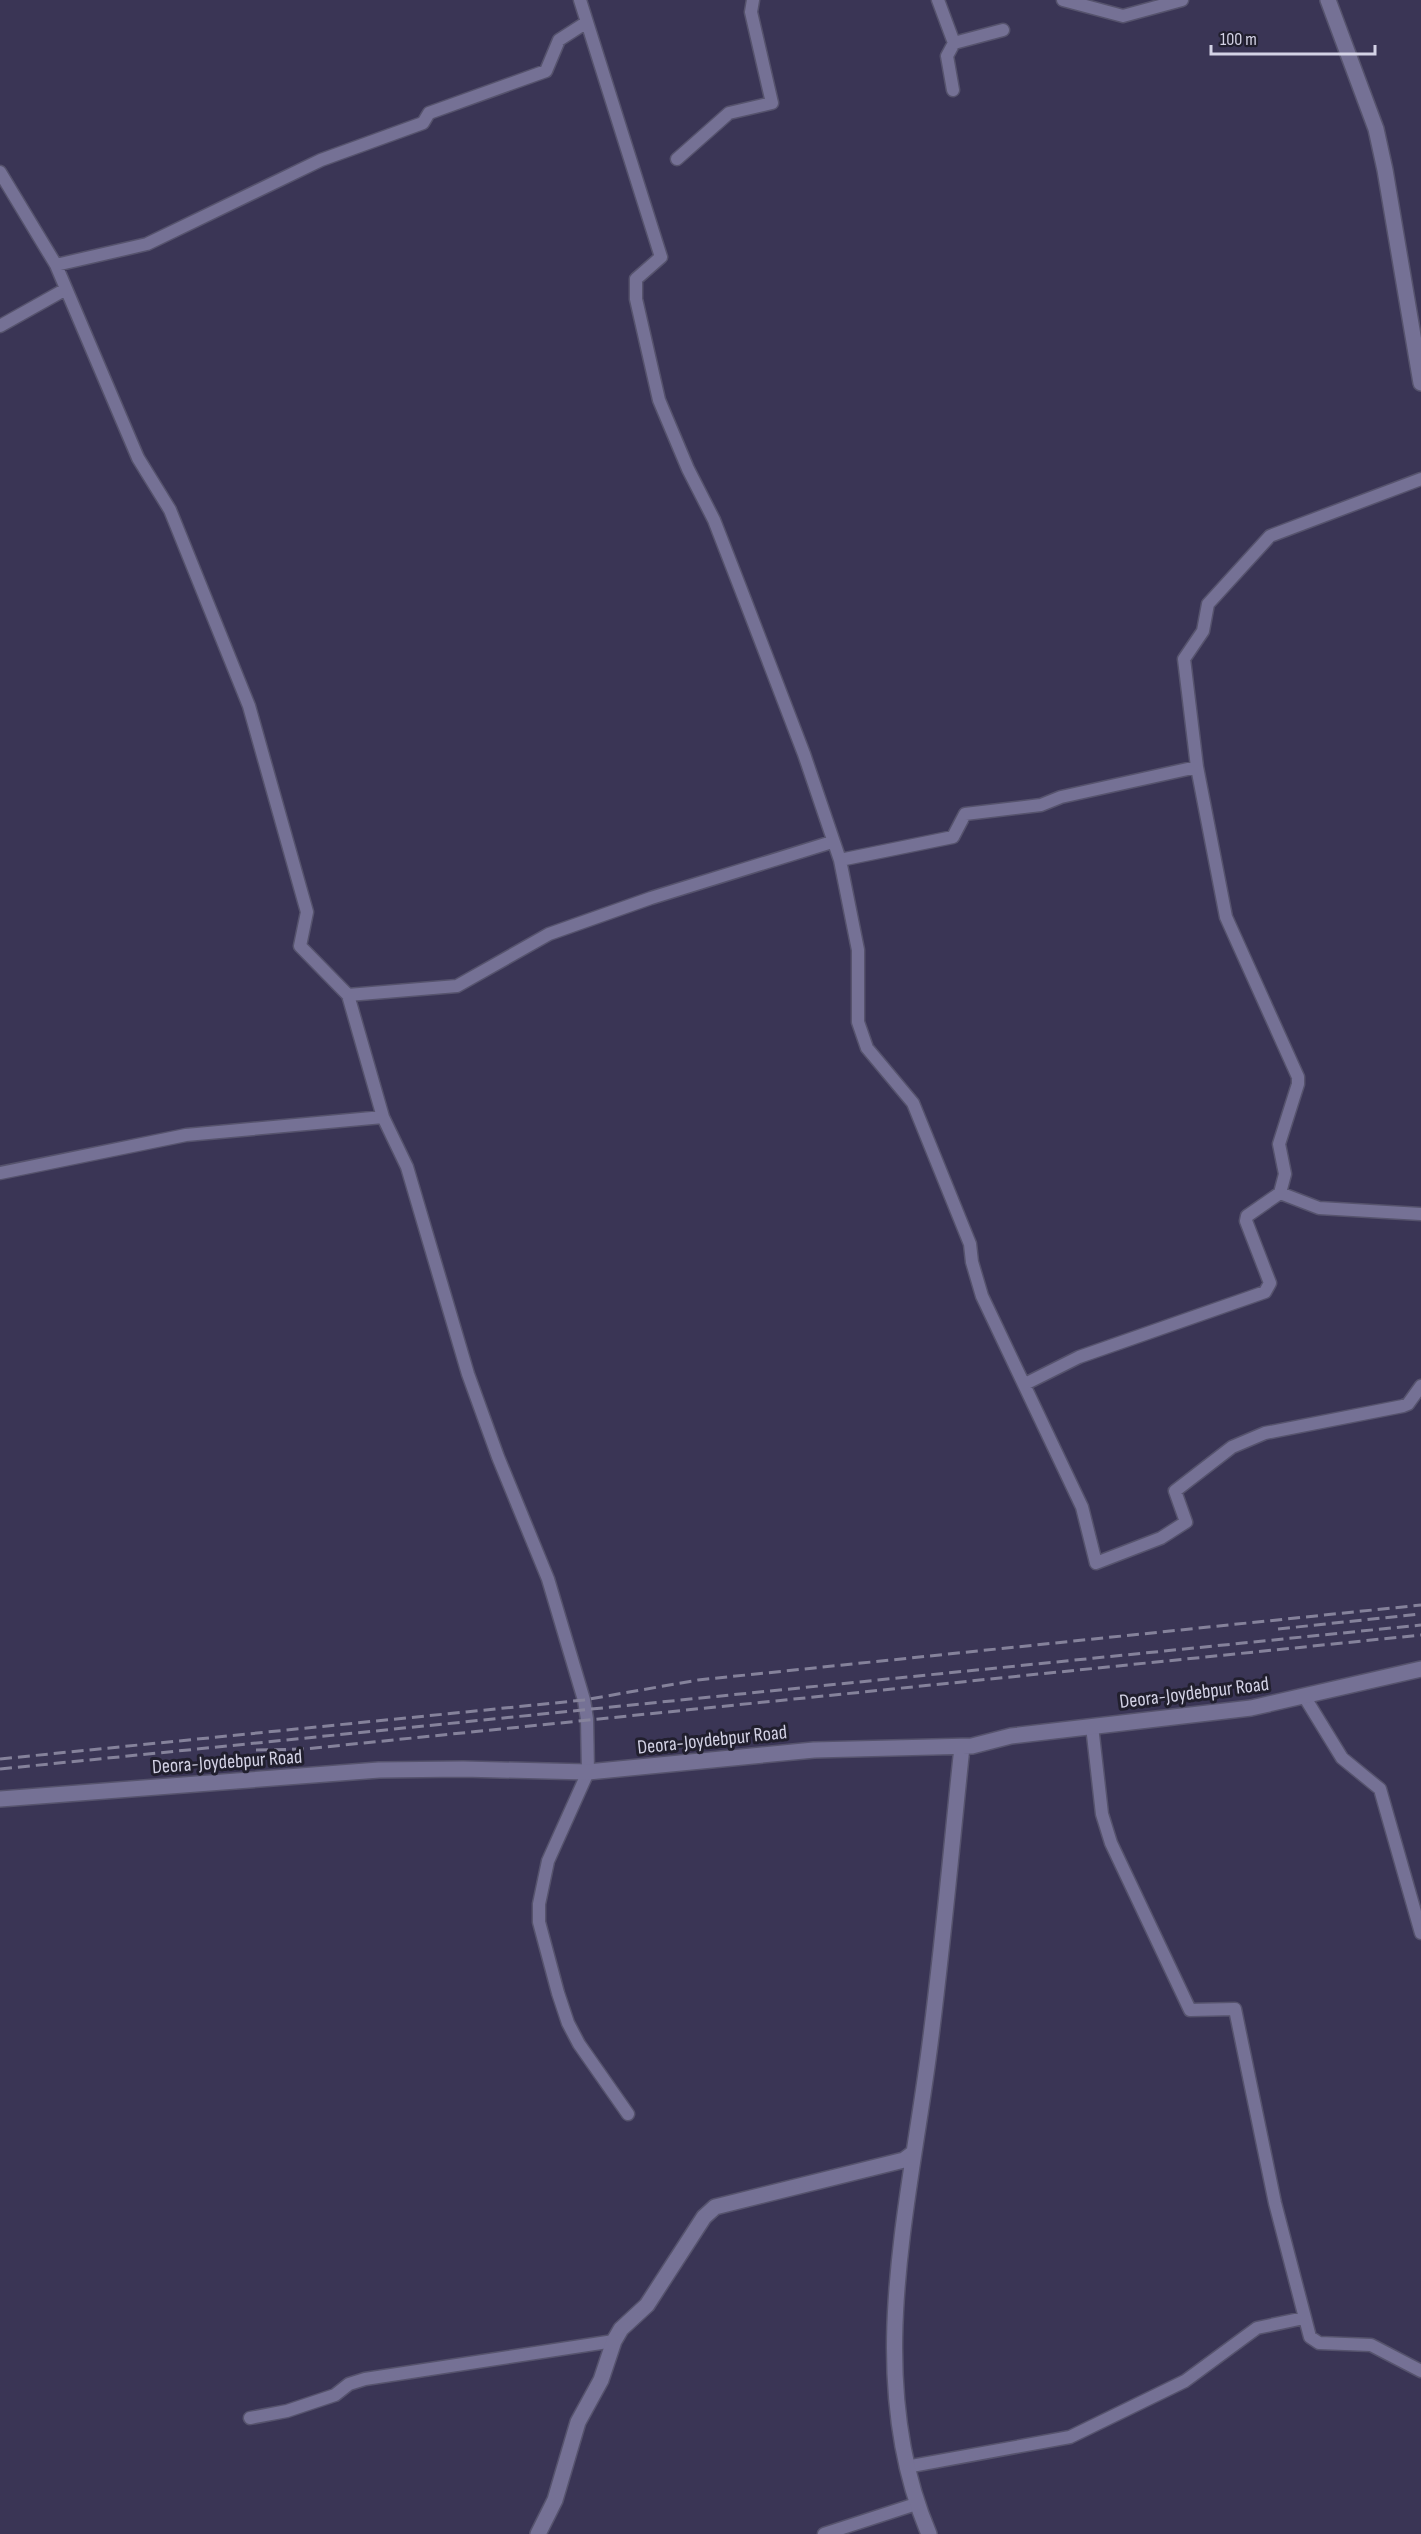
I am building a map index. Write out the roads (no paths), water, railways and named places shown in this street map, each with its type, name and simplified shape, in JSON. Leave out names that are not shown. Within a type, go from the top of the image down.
[{"type":"street","points":[[580,0],[660,257],[636,279],[636,299],[659,400],[688,469],[714,520],[738,580],[804,754],[840,860],[858,950],[858,1022],[867,1048],[913,1103],[970,1244],[972,1262],[982,1296],[1082,1507],[1096,1563],[1161,1538],[1186,1522],[1175,1491],[1232,1447],[1265,1433],[1403,1406],[1408,1404],[1421,1386]]},
{"type":"street","points":[[676,159],[729,113],[772,103],[751,12],[753,0]]},
{"type":"street","points":[[938,0],[954,43],[947,57],[953,90]]},
{"type":"street","points":[[1063,0],[1123,16],[1182,0]]},
{"type":"street","points":[[1326,1],[1376,129],[1421,383]]},
{"type":"street","points":[[56,265],[147,244],[321,160],[423,123],[429,113],[546,71],[559,40],[587,22]]},
{"type":"street","points":[[954,43],[1003,30]]},
{"type":"street","points":[[0,172],[56,265],[138,458],[170,510],[249,706],[307,912],[300,946],[348,995],[383,1117],[407,1167],[468,1374],[498,1457],[548,1580],[584,1700],[587,1719],[588,1772],[548,1862],[539,1904],[539,1922],[568,2023],[579,2044],[628,2114]]},
{"type":"street","points":[[0,326],[66,289]]},
{"type":"street","points":[[1025,1384],[1079,1357],[1265,1292],[1269,1283],[1246,1221],[1247,1216],[1280,1193],[1285,1174],[1279,1144],[1298,1084],[1298,1077],[1226,917],[1197,767],[1184,659],[1203,631],[1208,604],[1273,534],[1421,479]]},
{"type":"street","points":[[840,860],[953,837],[965,814],[1041,805],[1061,796],[1197,767]]},
{"type":"street","points":[[348,995],[457,986],[549,934],[651,898],[832,842]]},
{"type":"street","points":[[0,1173],[186,1135],[383,1117]]},
{"type":"street","points":[[1280,1193],[1319,1208],[1421,1214]]},
{"type":"street","name":"Deora-Joydebpur Road","points":[[0,1799],[379,1770],[463,1769],[588,1772],[814,1750],[962,1747],[1011,1736],[1251,1708],[1421,1669]]},
{"type":"street","points":[[1304,1696],[1342,1758],[1380,1789],[1421,1933]]},
{"type":"street","points":[[1092,1726],[1102,1814],[1112,1843],[1190,2010],[1235,2008],[1275,2203],[1304,2318],[1313,2341],[1371,2345],[1421,2371]]},
{"type":"street","points":[[929,2534],[916,2504],[906,2467],[897,2417],[894,2370],[902,2248],[912,2154],[928,2058],[962,1747]]},
{"type":"street","points":[[538,2534],[555,2500],[578,2422],[601,2379],[621,2329],[647,2305],[692,2233],[715,2207],[904,2160],[912,2154]]},
{"type":"street","points":[[906,2467],[1070,2437],[1185,2380],[1257,2328],[1304,2318]]},
{"type":"street","points":[[250,2418],[287,2412],[335,2395],[349,2384],[365,2379],[614,2342]]},
{"type":"street","points":[[824,2534],[916,2504]]},
{"type":"railway","points":[[0,1759],[584,1700],[698,1680],[1421,1605]]},
{"type":"railway","points":[[1278,1629],[1421,1614]]},
{"type":"railway","points":[[0,1769],[1421,1625]]},
{"type":"railway","points":[[256,1750],[305,1749],[1421,1635]]}]
